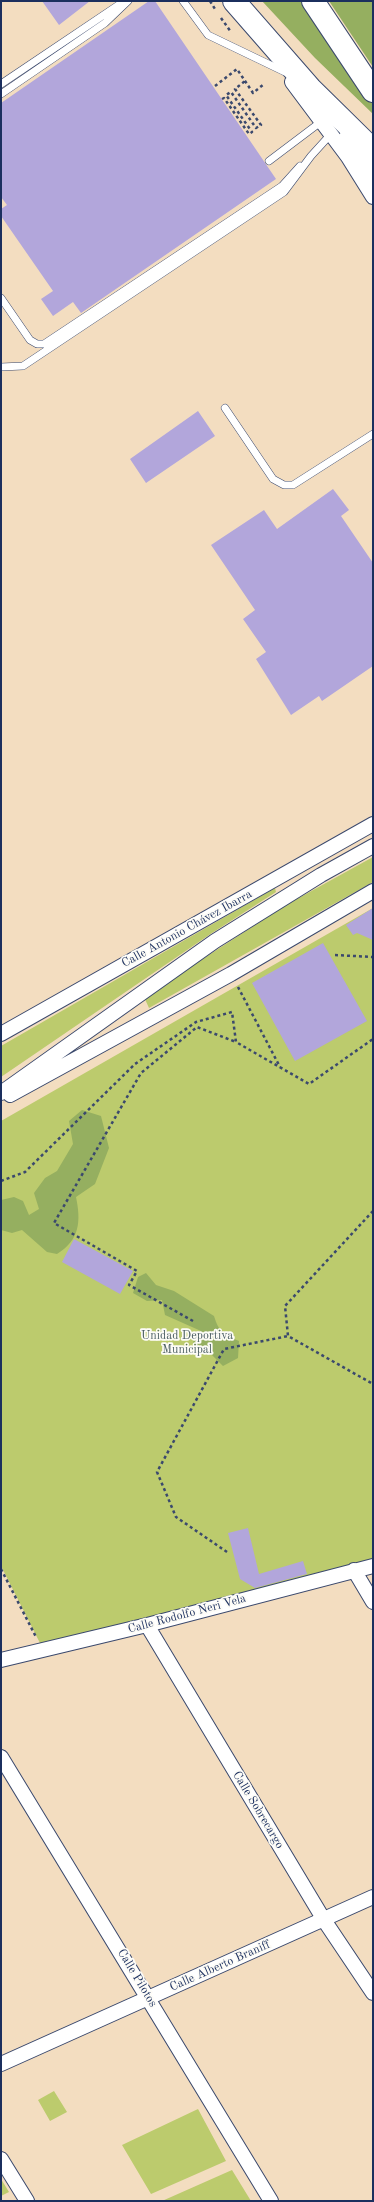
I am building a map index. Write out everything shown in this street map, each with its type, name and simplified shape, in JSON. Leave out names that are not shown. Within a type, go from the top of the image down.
[{"type":"main road","points":[[233,1],[310,88],[373,150]]},
{"type":"main road","points":[[313,1],[373,91]]},
{"type":"main road","points":[[310,88],[373,173]]},
{"type":"street","points":[[233,1],[348,157],[373,197]]},
{"type":"street","name":"Calle Antonio Chávez Ibarra","points":[[1,1034],[373,824]]},
{"type":"street","points":[[1,1092],[215,941],[321,875],[373,846]]},
{"type":"street","points":[[1,1100],[231,974],[373,891]]},
{"type":"street","name":"Calle Rodolfo Neri Vela","points":[[1,1660],[147,1625],[373,1566]]},
{"type":"street","points":[[354,1570],[373,1602]]},
{"type":"street","name":"Calle Sobrecargo","points":[[147,1625],[324,1920],[373,1993]]},
{"type":"street","name":"Calle Pilotos","points":[[1,1756],[271,2201]]},
{"type":"street","name":"Calle Alberto Braniff","points":[[1,2064],[373,1897]]},
{"type":"street","points":[[1,2159],[27,2201]]},
{"type":"lane","points":[[1,84],[124,1]]},
{"type":"lane","points":[[1,94],[105,22],[128,1]]},
{"type":"lane","points":[[183,1],[208,35],[285,72]]},
{"type":"lane","points":[[269,161],[322,121]]},
{"type":"lane","points":[[1,367],[23,366],[284,192],[331,134]]},
{"type":"lane","points":[[1,298],[30,340],[37,344],[44,344],[282,186],[299,166],[307,162]]},
{"type":"lane","points":[[226,408],[274,478],[284,485],[293,485],[373,434]]},
{"type":"path","points":[[215,86],[237,69],[253,93],[264,84]]},
{"type":"path","points":[[222,99],[224,98],[249,134],[252,132],[226,95],[231,92],[256,128],[261,125],[235,89],[245,82]]},
{"type":"path","points":[[335,955],[373,957]]},
{"type":"path","points":[[231,974],[280,1067]]},
{"type":"path","points":[[1,1181],[25,1172],[135,1064],[196,1022],[232,1012],[236,1042]]},
{"type":"path","points":[[193,1321],[129,1286],[137,1270],[54,1224],[141,1073],[197,1027],[236,1042],[309,1084],[373,1039]]},
{"type":"path","points":[[288,1336],[285,1306],[373,1212]]},
{"type":"path","points":[[227,1552],[176,1517],[157,1472],[224,1349],[288,1336],[373,1384]]},
{"type":"path","points":[[1,1569],[42,1650]]},
{"type":"green space","points":[[262,1],[310,1],[373,96],[373,114],[315,58]]},
{"type":"green space","points":[[329,1],[373,1],[373,67]]},
{"type":"green space","points":[[373,857],[373,882],[149,1008],[144,997],[286,905]]},
{"type":"green space","points":[[275,888],[276,892],[212,933],[1,1077],[1,1046]]},
{"type":"green space","name":"Unidad Deportiva Municipal","points":[[373,908],[373,1565],[43,1649],[1,1566],[1,1121]]},
{"type":"green space","points":[[82,1110],[101,1116],[109,1148],[95,1184],[76,1197],[78,1206],[78,1222],[77,1229],[70,1243],[65,1249],[57,1254],[47,1252],[22,1230],[12,1233],[1,1230],[1,1200],[14,1197],[23,1201],[29,1215],[39,1209],[34,1193],[45,1178],[57,1171],[73,1144],[69,1121]]},
{"type":"green space","points":[[146,1273],[156,1285],[174,1291],[214,1316],[222,1332],[239,1341],[238,1358],[223,1366],[211,1354],[198,1353],[193,1342],[201,1331],[165,1315],[162,1300],[147,1301],[133,1293],[138,1277]]},
{"type":"green space","points":[[54,2091],[67,2112],[50,2121],[38,2100]]},
{"type":"green space","points":[[198,2109],[226,2161],[151,2194],[122,2145]]},
{"type":"green space","points":[[232,2170],[251,2201],[162,2201]]},
{"type":"green space","points":[[1,2179],[9,2192],[1,2196]]},
{"type":"building","points":[[42,1],[90,1],[59,25]]},
{"type":"building","points":[[149,1],[155,1],[276,179],[81,313],[73,302],[53,316],[41,299],[53,291],[1,216],[1,209],[7,205],[1,197],[1,103]]},
{"type":"building","points":[[198,411],[215,436],[146,483],[130,459]]},
{"type":"building","points":[[333,489],[349,510],[341,516],[373,563],[373,666],[322,701],[319,696],[291,715],[256,659],[266,652],[243,619],[255,610],[211,545],[264,510],[277,529]]},
{"type":"building","points":[[373,908],[373,940],[357,933],[353,935],[346,925]]},
{"type":"building","points":[[323,943],[367,1021],[295,1061],[252,983]]},
{"type":"building","points":[[74,1239],[133,1271],[120,1294],[62,1262]]},
{"type":"building","points":[[248,1528],[259,1574],[303,1561],[307,1574],[255,1588],[240,1579],[228,1533]]}]
